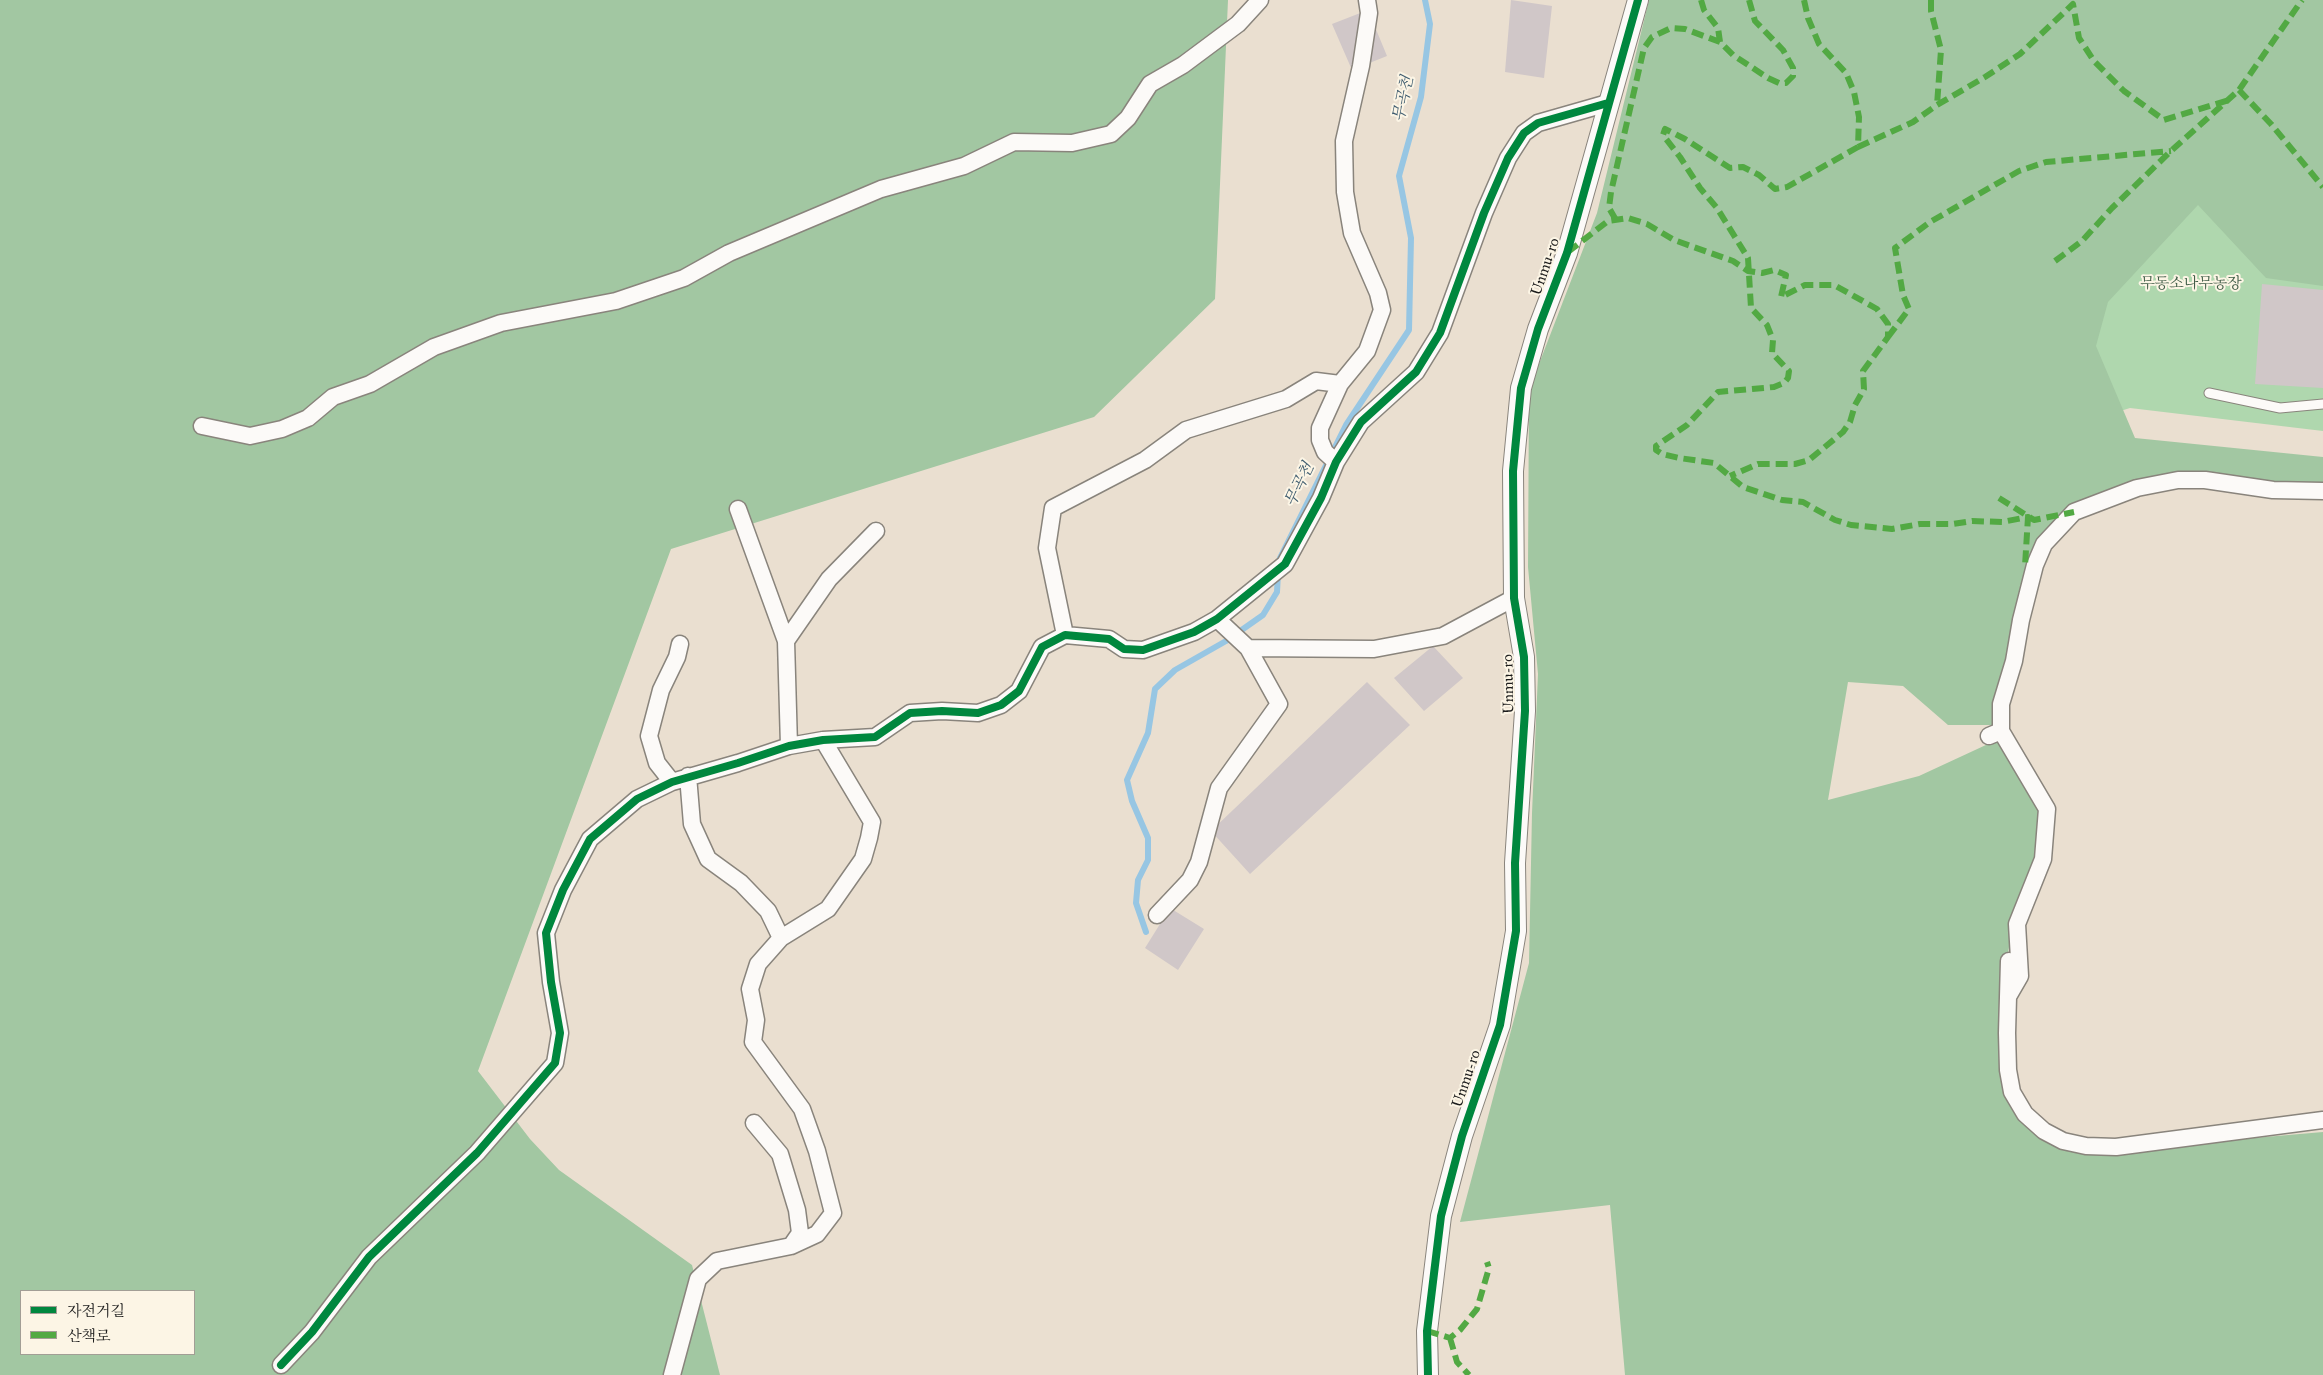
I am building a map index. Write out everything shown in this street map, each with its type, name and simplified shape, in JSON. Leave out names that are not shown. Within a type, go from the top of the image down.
[{"type":"street","points":[[202,426],[250,436],[282,429],[308,418],[334,397],[370,384],[434,348],[501,323],[616,301],[684,278],[729,253],[881,188],[964,166],[1014,142],[1072,143],[1111,134],[1128,118],[1150,84],[1183,65],[1238,24],[1260,0]]},
{"type":"street","points":[[1331,456],[1320,440],[1320,428],[1340,384],[1368,350],[1382,310],[1378,293],[1352,233],[1345,192],[1344,141],[1361,66],[1369,13],[1367,0]]},
{"type":"street","name":"Unmu-ro","points":[[1428,1375],[1427,1332],[1440,1216],[1462,1136],[1500,1025],[1516,931],[1515,863],[1525,711],[1524,657],[1514,598],[1513,471],[1521,388],[1538,329],[1567,253],[1638,0]]},
{"type":"street","points":[[281,1365],[312,1332],[369,1257],[477,1153],[555,1063],[560,1033],[551,982],[546,933],[563,890],[590,838],[637,800],[688,776],[738,763],[789,746],[823,740],[875,737],[910,713],[942,711],[978,713],[1001,705],[1019,691],[1042,647],[1064,635],[1109,639],[1124,649],[1143,650],[1194,632],[1251,594],[1286,564],[1321,498],[1331,456],[1361,422],[1416,372],[1440,334],[1484,212],[1508,158],[1524,133],[1538,123],[1608,103]]},
{"type":"street","points":[[1064,635],[1047,548],[1053,508],[1145,460],[1186,430],[1286,398],[1316,381],[1340,384]]},
{"type":"street","points":[[2007,996],[2020,976],[2017,924],[2043,859],[2047,809],[1995,733],[2001,704],[2014,661],[2021,620],[2035,564],[2044,544],[2074,512],[2136,488],[2178,480],[2205,480],[2274,490],[2323,491]]},
{"type":"street","points":[[738,509],[786,641],[789,746]]},
{"type":"street","points":[[786,641],[829,579],[876,531]]},
{"type":"street","points":[[1248,648],[1374,649],[1443,636],[1514,598]]},
{"type":"street","points":[[1157,915],[1190,880],[1199,862],[1219,788],[1279,704],[1248,648],[1216,619]]},
{"type":"street","points":[[672,782],[657,763],[649,736],[660,690],[676,657],[680,644]]},
{"type":"street","points":[[672,1375],[698,1279],[717,1261],[791,1246],[817,1234],[833,1214],[817,1151],[802,1109],[753,1042],[756,1020],[750,989],[758,964],[781,938],[828,909],[863,859],[872,822],[823,740]]},
{"type":"street","points":[[688,776],[692,824],[708,859],[741,883],[768,911],[781,938]]},
{"type":"street","points":[[2008,961],[2008,1070],[2012,1092],[2025,1114],[2044,1131],[2063,1141],[2086,1146],[2116,1147],[2323,1120]]},
{"type":"street","points":[[754,1123],[780,1154],[797,1210],[800,1233],[791,1246]]},
{"type":"lane","points":[[2209,393],[2280,408],[2323,404]]},
{"type":"green space","points":[[0,0],[1228,0],[1215,299],[1094,417],[671,549],[478,1071],[530,1139],[559,1170],[692,1265],[720,1375],[0,1375]]},
{"type":"green space","points":[[1649,0],[2323,0],[2323,286],[2266,278],[2198,205],[2108,302],[2096,346],[2135,438],[2323,457],[2323,487],[2137,485],[2053,528],[1996,725],[1948,725],[1903,686],[1848,682],[1828,800],[1919,776],[2001,738],[2044,810],[2040,859],[2013,925],[2006,964],[2005,1082],[2024,1119],[2092,1152],[2323,1132],[2323,1375],[1625,1375],[1610,1205],[1460,1222],[1529,963],[1532,813],[1538,674],[1528,567],[1529,390],[1597,213]]},
{"type":"green space","name":"무동소나무농장","points":[[2323,0],[2323,431],[2130,408],[2098,418],[2021,176]]},
{"type":"building","points":[[1511,0],[1552,6],[1544,78],[1505,72]]},
{"type":"building","points":[[1368,10],[1387,56],[1352,70],[1332,24]]},
{"type":"building","points":[[2262,284],[2323,290],[2323,388],[2255,384]]},
{"type":"building","points":[[1433,646],[1463,678],[1424,711],[1394,678]]},
{"type":"building","points":[[1367,682],[1410,725],[1250,874],[1211,831]]},
{"type":"building","points":[[1170,908],[1204,929],[1178,970],[1145,948]]},
{"type":"waterway","name":"무곡천","points":[[1280,558],[1346,425],[1409,330],[1411,238],[1399,176],[1421,97],[1430,24],[1425,0]]},
{"type":"waterway","name":"무곡천","points":[[1146,932],[1136,903],[1138,880],[1148,860],[1148,838],[1132,801],[1127,780],[1148,733],[1155,689],[1175,670],[1226,641],[1263,615],[1277,592],[1278,573]]},
{"type":"marked path","points":[[1701,0],[1704,10],[1718,28],[1720,42]]},
{"type":"marked path","points":[[1616,220],[1609,208],[1611,192],[1644,48],[1652,37],[1671,28],[1685,29],[1720,42],[1733,55],[1779,83],[1786,83],[1793,76],[1793,68],[1783,50],[1755,21],[1749,0]]},
{"type":"marked path","points":[[1804,0],[1808,18],[1819,44],[1846,73],[1854,92],[1859,117],[1858,147],[1787,187],[1775,189],[1759,175],[1743,167],[1730,168],[1685,139],[1665,129],[1663,135],[1700,188],[1717,208],[1748,258],[1751,308],[1767,325],[1773,340],[1772,353],[1789,371],[1788,378],[1784,383],[1774,387],[1718,392],[1687,425],[1656,446],[1656,450],[1662,454],[1679,458],[1714,463],[1743,487],[1782,500],[1803,502],[1835,520],[1851,525],[1892,529],[1920,524],[1953,524],[1972,521],[2002,522],[2028,517],[2025,566]]},
{"type":"marked path","points":[[1931,0],[1931,11],[1941,50],[1937,105]]},
{"type":"marked path","points":[[2055,261],[2082,241],[2112,208],[2171,151],[2239,90],[2302,0]]},
{"type":"marked path","points":[[1858,147],[1913,122],[2020,54],[2073,4],[2079,38],[2094,61],[2124,91],[2164,120],[2229,100]]},
{"type":"marked path","points":[[2239,90],[2271,124],[2323,187]]},
{"type":"marked path","points":[[1888,337],[1909,309],[1903,295],[1895,248],[1930,222],[2019,171],[2046,162],[2171,151]]},
{"type":"marked path","points":[[1568,252],[1608,221],[1628,218],[1647,224],[1674,240],[1733,261],[1748,271],[1762,273],[1774,270],[1786,275],[1781,297],[1805,285],[1834,285],[1877,309],[1888,324],[1888,337],[1863,371],[1864,389],[1855,405],[1850,422],[1843,432],[1809,460],[1795,464],[1758,464],[1730,476]]},
{"type":"marked path","points":[[1999,498],[2034,520],[2074,512]]},
{"type":"marked path","points":[[1427,1331],[1450,1338],[1460,1330],[1477,1309],[1489,1268],[1487,1262]]},
{"type":"marked path","points":[[1450,1338],[1457,1362],[1469,1375]]},
{"type":"cycle path","points":[[1428,1375],[1427,1331],[1441,1216],[1462,1136],[1500,1025],[1516,931],[1515,863],[1525,711],[1524,657],[1514,598],[1513,471],[1521,388],[1538,329],[1567,253],[1638,0]]},
{"type":"cycle path","points":[[281,1365],[312,1332],[369,1257],[477,1153],[555,1063],[560,1033],[551,982],[546,933],[563,890],[590,839],[637,799],[672,782],[789,746],[823,740],[875,737],[910,713],[942,711],[978,713],[1001,705],[1019,691],[1042,647],[1065,635],[1109,639],[1124,649],[1143,650],[1194,632],[1217,619],[1285,564],[1321,498],[1336,462],[1361,422],[1416,372],[1440,333],[1484,213],[1508,158],[1524,133],[1538,123],[1608,103]]}]
